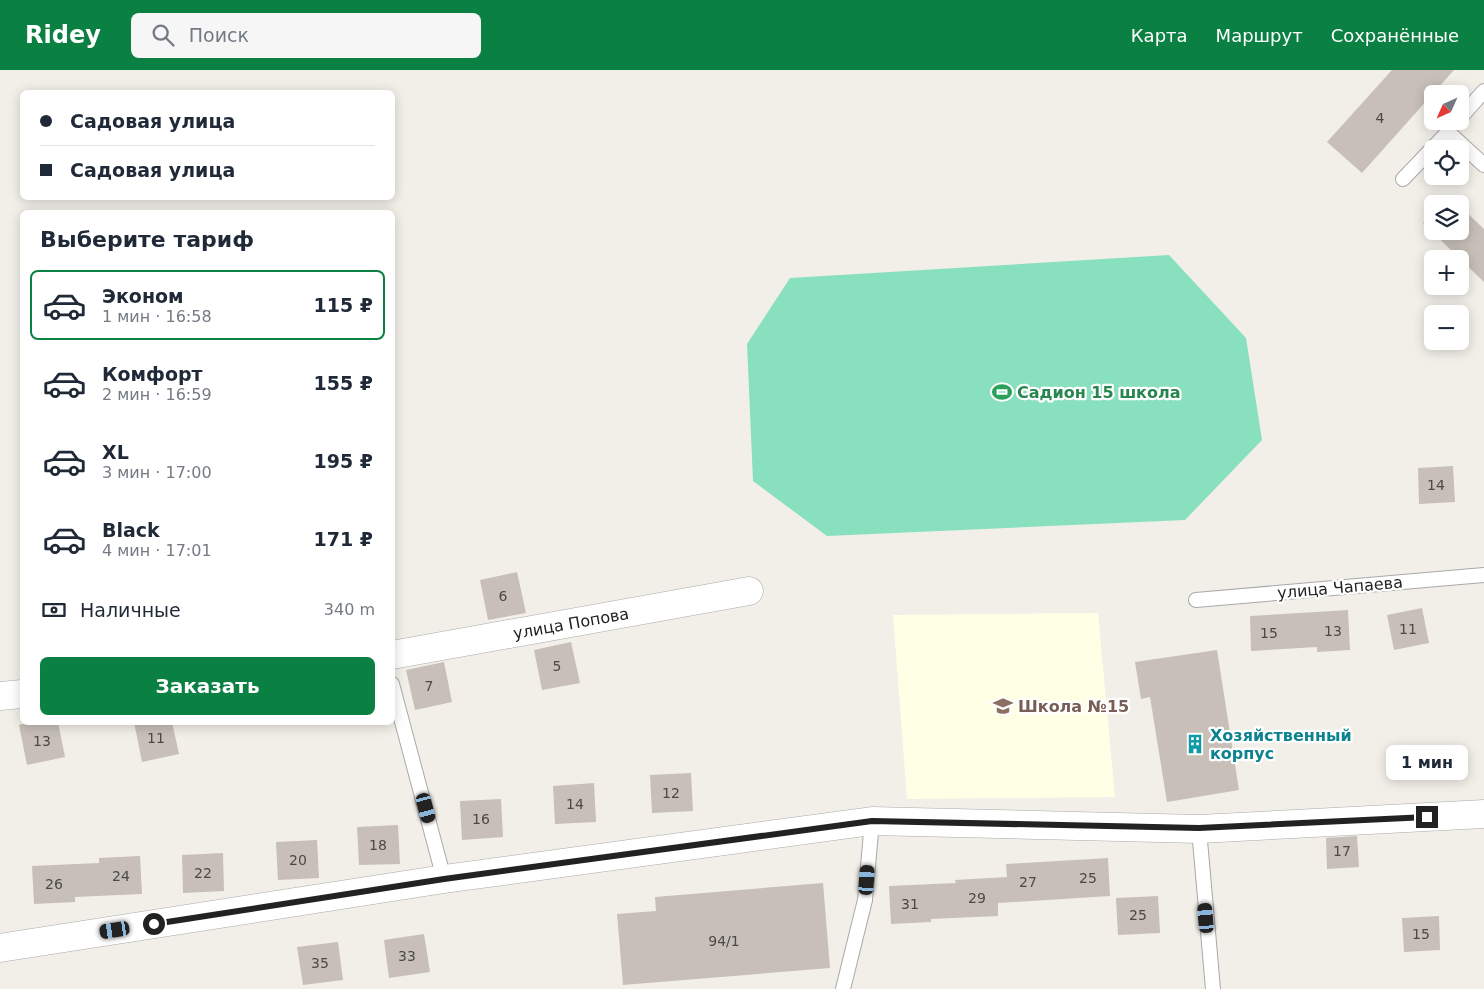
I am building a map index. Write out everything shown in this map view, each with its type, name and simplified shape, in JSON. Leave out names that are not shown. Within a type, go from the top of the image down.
[{"type":"street","name":"улица Попова","points":[[395,654],[749,591]]},
{"type":"street","points":[[0,696],[20,694]]},
{"type":"street","points":[[0,948],[444,879],[872,821],[1199,828],[1484,814]]},
{"type":"lane","points":[[1469,108],[1484,91]]},
{"type":"lane","points":[[1403,179],[1449,130]]},
{"type":"lane","points":[[1456,130],[1484,164]]},
{"type":"lane","name":"улица Чапаева","points":[[1196,600],[1484,576]]},
{"type":"lane","points":[[395,695],[444,879]]},
{"type":"lane","points":[[842,989],[866,900],[872,821]]},
{"type":"lane","points":[[1199,828],[1213,989]]},
{"type":"shaded area","name":"Школа №15","points":[[1098,613],[1115,797],[907,799],[893,615]]},
{"type":"green space","name":"Садион 15 школа","points":[[1169,255],[1246,338],[1262,440],[1185,520],[827,536],[753,481],[747,344],[790,278]]},
{"type":"building","points":[[1392,70],[1454,70],[1441,85],[1424,85],[1424,104],[1362,173],[1327,142]]},
{"type":"building","points":[[1469,215],[1484,229],[1484,282],[1469,267],[1469,250],[1451,250],[1441,240],[1469,240]]},
{"type":"building","points":[[1453,466],[1455,502],[1419,504],[1418,468]]},
{"type":"building","points":[[517,572],[526,613],[488,620],[480,580]]},
{"type":"building","points":[[1422,608],[1429,643],[1394,650],[1387,615]]},
{"type":"building","points":[[1348,610],[1350,650],[1317,652],[1317,647],[1251,651],[1250,616]]},
{"type":"building","points":[[571,642],[580,683],[542,690],[534,650]]},
{"type":"building","name":"Хозяйственный корпус","points":[[1217,650],[1239,790],[1167,802],[1150,697],[1141,699],[1135,662]]},
{"type":"building","points":[[444,662],[452,702],[415,710],[406,670]]},
{"type":"building","points":[[19,725],[59,725],[65,757],[27,765]]},
{"type":"building","points":[[135,725],[173,725],[179,754],[142,762]]},
{"type":"building","points":[[691,773],[693,811],[652,813],[650,775]]},
{"type":"building","points":[[594,783],[596,822],[555,824],[553,786]]},
{"type":"building","points":[[501,799],[503,837],[462,840],[460,801]]},
{"type":"building","points":[[398,825],[400,864],[359,865],[357,827]]},
{"type":"building","points":[[1357,836],[1359,867],[1327,869],[1326,838]]},
{"type":"building","points":[[317,840],[319,878],[278,880],[276,842]]},
{"type":"building","points":[[223,853],[224,891],[183,893],[182,855]]},
{"type":"building","points":[[140,856],[142,894],[75,897],[75,902],[34,904],[32,866],[99,863],[99,858]]},
{"type":"building","points":[[1108,858],[1110,896],[998,903],[998,916],[931,919],[931,922],[891,924],[889,886],[956,883],[955,880],[1007,877],[1006,864]]},
{"type":"building","points":[[823,883],[830,968],[623,985],[617,914],[656,911],[655,897]]},
{"type":"building","points":[[1158,896],[1160,933],[1118,935],[1116,898]]},
{"type":"building","points":[[1439,916],[1440,950],[1404,952],[1402,918]]},
{"type":"building","points":[[424,934],[430,972],[389,978],[384,940]]},
{"type":"building","points":[[338,942],[343,980],[303,985],[297,947]]},
{"type":"place","name":"Садион 15 школа","points":[[1002,392]]},
{"type":"place","name":"Школа №15","points":[[1003,706]]},
{"type":"place","name":"Хозяйственный корпус","points":[[1195,744]]},
{"type":"route","points":[[154,924],[444,879],[872,821],[1199,828],[1427,817]]}]
